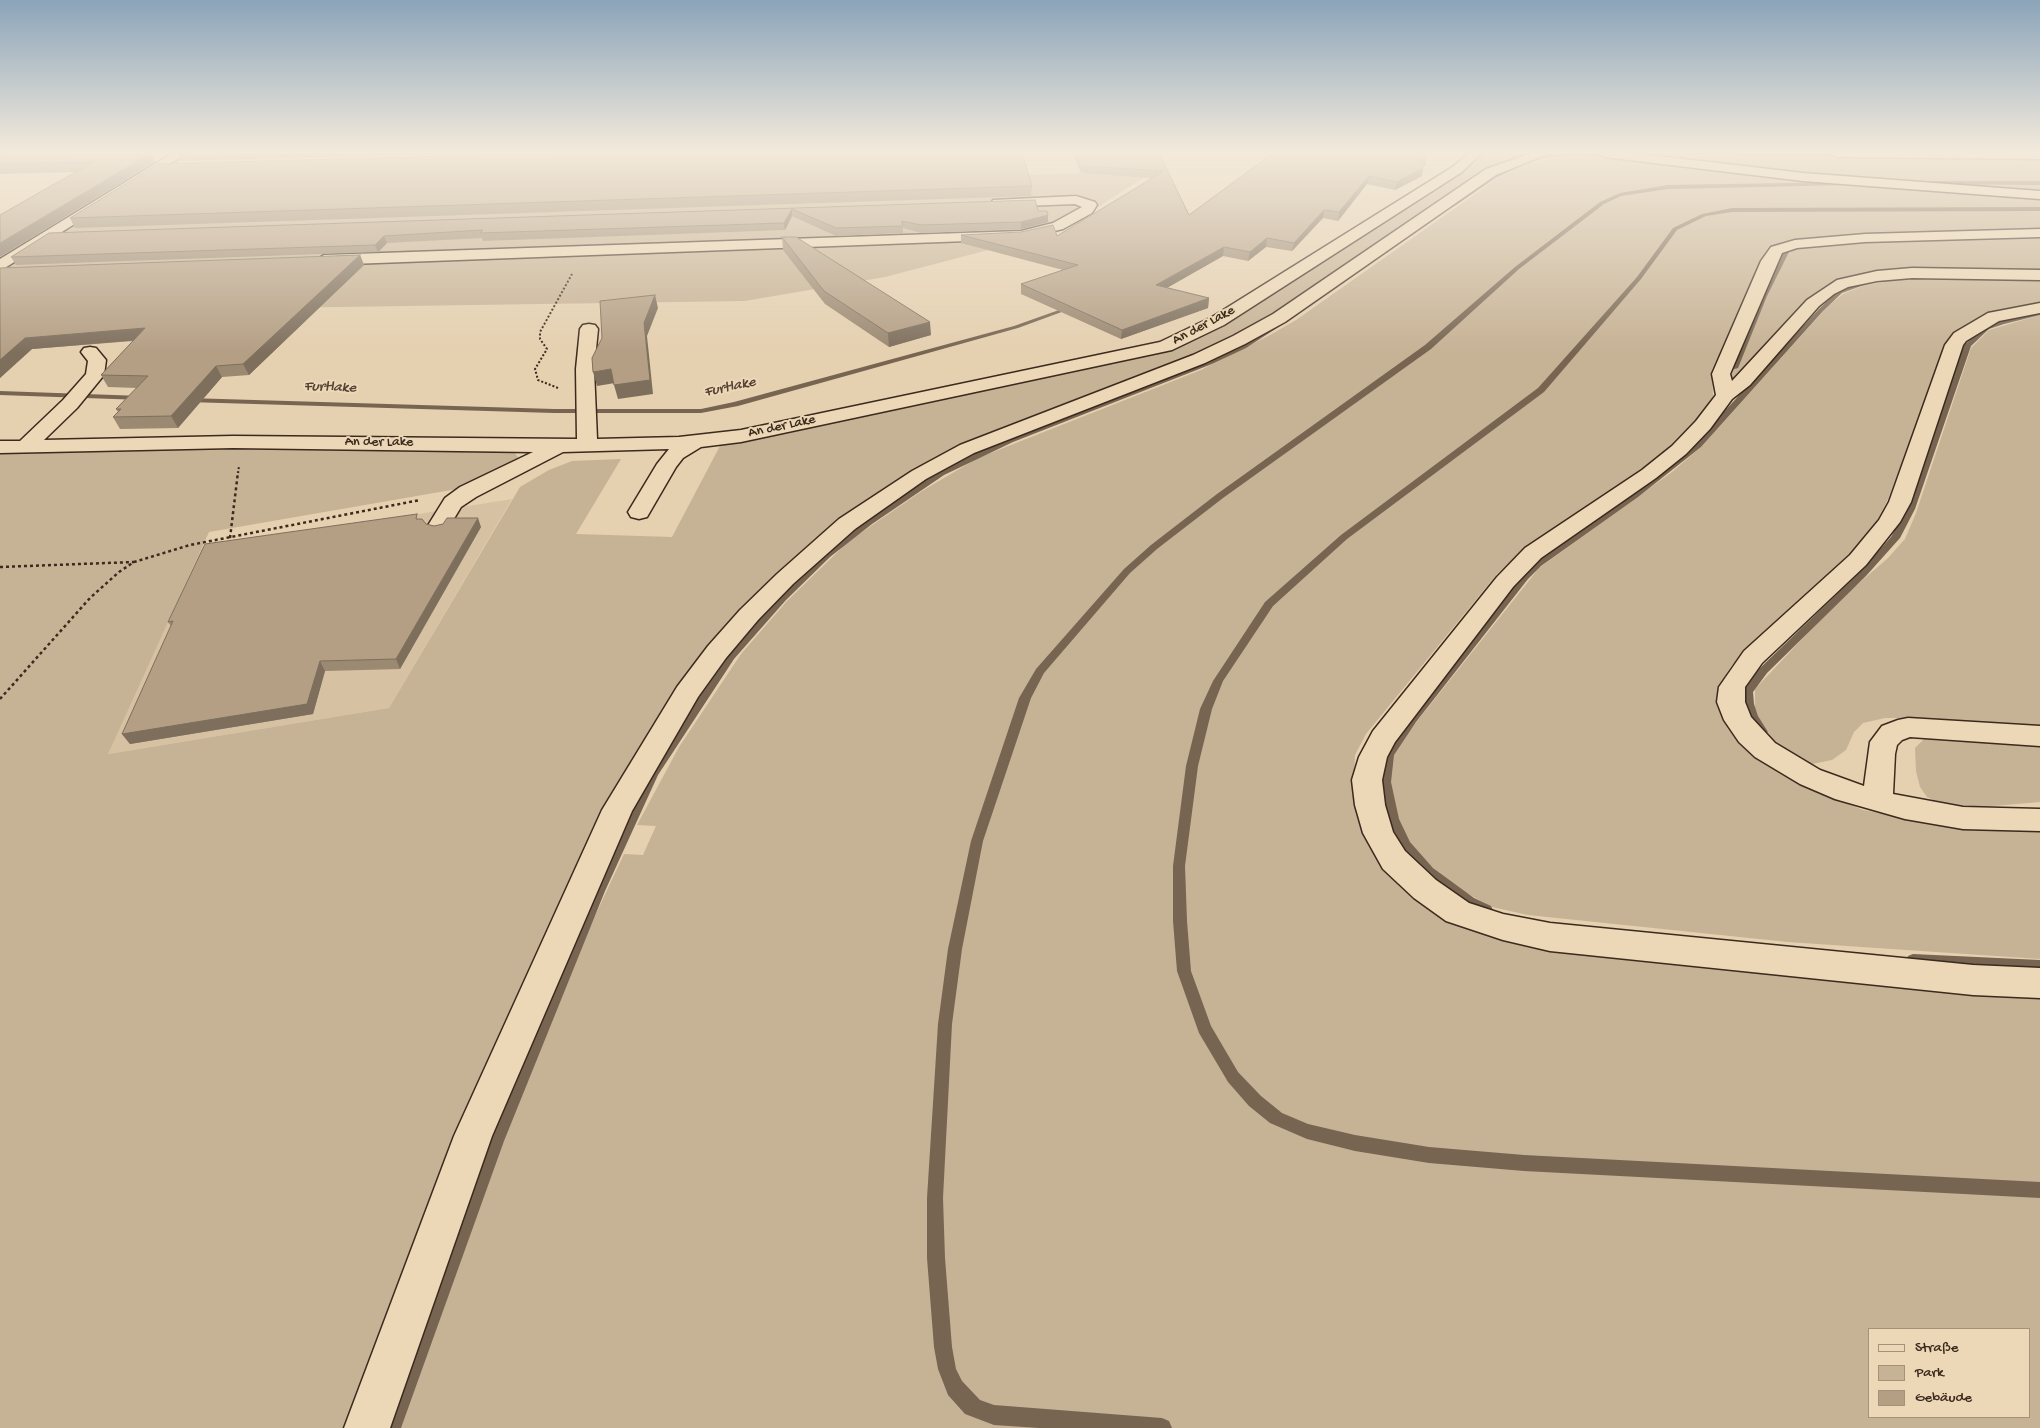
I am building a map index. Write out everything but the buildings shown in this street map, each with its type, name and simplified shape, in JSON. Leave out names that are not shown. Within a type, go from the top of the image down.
[{"type":"street","points":[[0,266],[75,220]]},
{"type":"street","points":[[309,261],[1021,235],[1058,226],[1070,220]]},
{"type":"street","name":"An der Lake","points":[[0,447],[242,442],[559,446],[694,442],[741,436],[1166,346],[1218,321],[1378,220]]},
{"type":"street","points":[[367,1428],[473,1136],[610,826],[641,768],[687,693],[749,615],[847,524],[919,475],[967,449],[1199,359],[1239,340],[1279,318],[1422,220]]},
{"type":"street","points":[[1725,395],[1721,374],[1769,261],[1778,248],[1795,244],[1865,238],[2040,233]]},
{"type":"street","points":[[51,235],[75,234]]},
{"type":"street","points":[[0,272],[23,271]]},
{"type":"street","points":[[2040,275],[1906,274],[1877,276],[1843,283],[1828,291],[1813,304],[1743,381],[1725,395],[1703,425],[1679,450],[1649,474],[1533,553],[1505,582],[1383,738],[1373,757],[1367,780],[1370,805],[1378,833],[1394,860],[1425,890],[1458,912],[1503,927],[1550,937],[1963,979],[2040,983]]},
{"type":"street","points":[[2040,308],[1994,317],[1960,337],[1954,345],[1900,502],[1889,522],[1858,560],[1753,657],[1732,686],[1731,702],[1738,720],[1749,735],[1765,750],[1810,777],[1845,791],[1963,818],[2040,820]]},
{"type":"street","points":[[587,445],[585,369],[589,328]]},
{"type":"street","points":[[26,446],[85,388],[98,369],[97,360],[90,352]]},
{"type":"street","points":[[639,512],[667,464],[676,454],[694,442]]},
{"type":"street","points":[[438,527],[453,504],[468,492],[559,446]]},
{"type":"street","points":[[1878,800],[1881,754],[1884,742],[1892,732],[1908,726],[2040,736]]},
{"type":"path","points":[[564,390],[541,382],[535,377],[534,369],[547,349],[540,339],[540,332],[585,251]]},
{"type":"path","points":[[230,538],[242,442]]},
{"type":"path","points":[[0,699],[90,598],[119,572],[134,562],[161,552],[468,492]]},
{"type":"path","points":[[0,567],[134,562]]},
{"type":"shaded area","points":[[512,499],[389,708],[107,754],[201,549]]},
{"type":"green space","points":[[75,220],[1078,220],[1042,236],[885,277],[745,301],[0,312],[0,266]]},
{"type":"green space","points":[[1383,220],[1412,220],[1259,324],[1211,349],[930,463],[700,660],[346,1428],[0,1428],[0,454],[240,446],[510,450],[518,457],[516,461],[457,489],[209,532],[108,754],[389,708],[520,487],[549,470],[572,461],[621,459],[576,534],[672,537],[721,444],[987,390],[989,388],[1145,356],[1163,350]]},
{"type":"green space","points":[[1439,220],[2040,220],[2040,231],[1794,241],[1771,247],[1761,262],[1712,370],[1713,396],[1693,424],[1664,453],[1516,556],[1497,574],[1366,734],[1355,755],[1354,782],[1450,922],[1509,942],[1581,954],[2040,993],[2040,1428],[399,1428],[519,1093],[586,935],[624,854],[643,855],[656,826],[637,825],[679,747],[741,654],[787,601],[849,541],[922,491],[978,458],[1201,370],[1296,320]]},
{"type":"green space","points":[[2040,237],[2040,273],[1925,271],[1830,286],[1819,291],[1792,317],[1736,378],[1730,378],[1731,368],[1735,369],[1775,276],[1786,256],[1794,249],[1862,242]]},
{"type":"green space","points":[[1909,278],[2040,279],[2040,305],[1993,314],[1978,319],[1950,337],[1944,345],[1931,387],[1888,499],[1871,532],[1853,553],[1803,596],[1731,666],[1720,685],[1722,706],[1761,757],[1809,788],[1863,810],[1923,821],[2017,831],[2040,830],[2040,959],[1788,942],[1528,915],[1492,907],[1457,888],[1417,854],[1399,827],[1389,775],[1390,762],[1399,744],[1539,568],[1672,472],[1701,447],[1827,307],[1843,294],[1865,285]]},
{"type":"green space","points":[[2040,315],[2040,725],[2011,726],[1913,718],[1885,718],[1863,723],[1854,732],[1846,750],[1832,760],[1812,764],[1794,762],[1774,742],[1763,727],[1755,709],[1755,689],[1835,604],[1888,558],[1905,539],[1916,513],[1971,348],[1989,330]]},
{"type":"green space","points":[[1925,738],[2040,746],[2040,802],[1981,807],[1983,809],[1957,812],[1927,797],[1920,787],[1916,771],[1915,748]]},
{"type":"waterway","points":[[1162,1428],[994,1415],[972,1407],[955,1388],[947,1369],[943,1347],[936,1258],[935,1198],[945,1024],[955,949],[977,841],[1025,698],[1040,671],[1127,571],[1154,547],[1220,496],[1428,347],[1517,268],[1580,220]]},
{"type":"waterway","points":[[1694,220],[1675,229],[1639,278],[1541,390],[1344,537],[1269,604],[1218,681],[1206,709],[1192,766],[1179,866],[1180,921],[1184,971],[1204,1028],[1233,1077],[1255,1101],[1276,1118],[1307,1131],[1355,1143],[1429,1155],[1524,1163],[2040,1190]]},
{"type":"waterway","points":[[1734,368],[1764,296],[1785,253],[1789,249],[1801,247]]},
{"type":"waterway","points":[[1486,910],[1469,902],[1428,872],[1405,845],[1393,819],[1385,782],[1388,755],[1412,719],[1525,577],[1538,564],[1635,495],[1698,445],[1821,310],[1840,292],[1869,282]]},
{"type":"waterway","name":"Furtlake","points":[[188,400],[554,411],[701,411],[735,404],[1016,327],[1075,306]]},
{"type":"waterway","points":[[1762,732],[1752,716],[1747,692],[1763,671],[1863,574],[1895,538],[1911,509],[1968,345],[1987,328],[2002,322],[2040,313]]},
{"type":"waterway","points":[[391,1428],[496,1141],[598,891],[653,774],[730,657],[782,598],[827,555],[869,522],[941,473],[1010,440],[1209,362],[1243,346],[1294,315]]},
{"type":"waterway","name":"Furtlake","points":[[0,393],[142,398]]},
{"type":"waterway","points":[[1913,960],[2040,966]]}]
